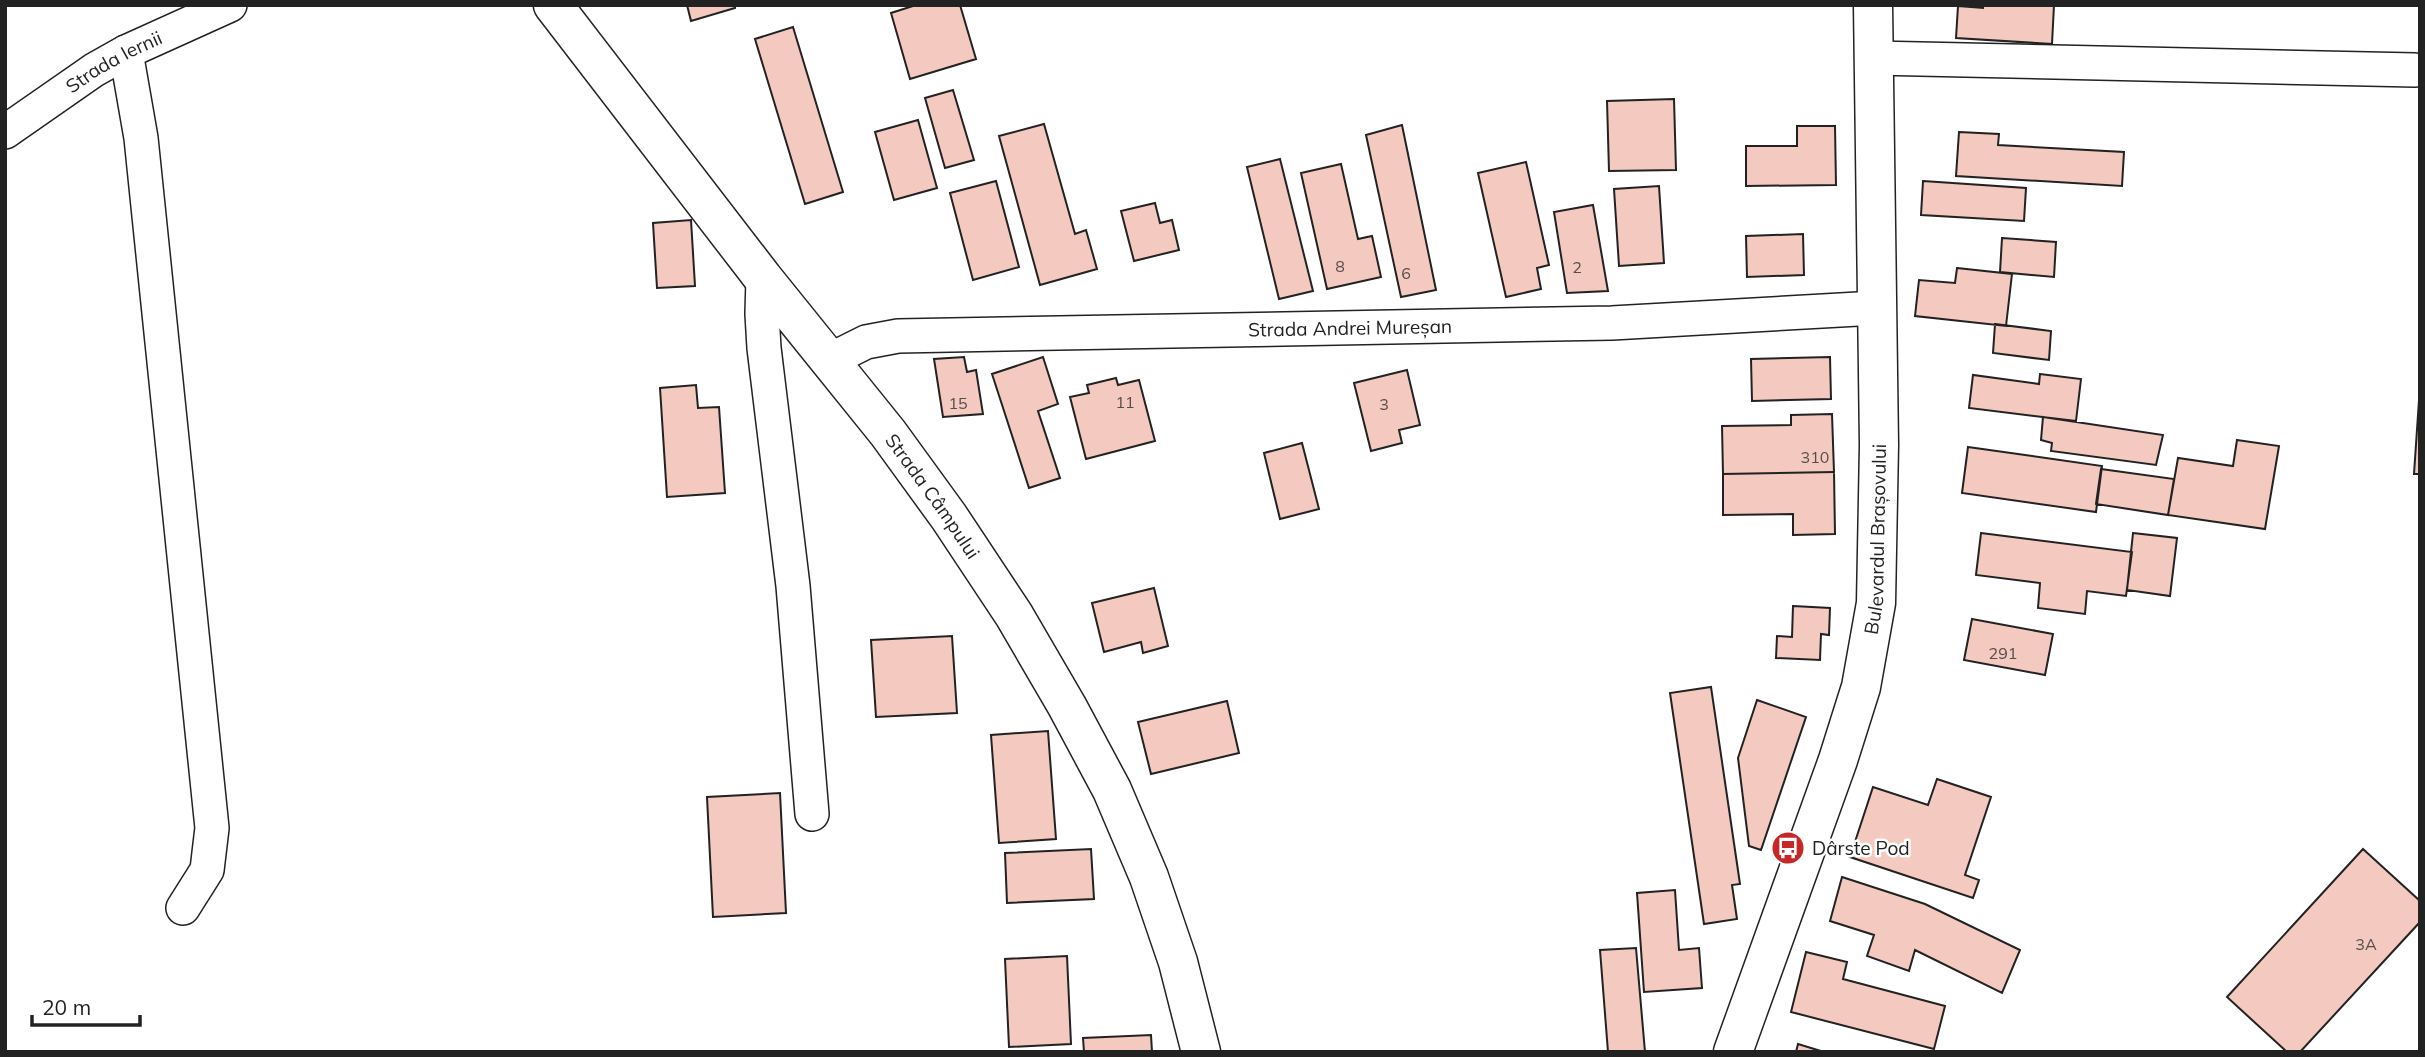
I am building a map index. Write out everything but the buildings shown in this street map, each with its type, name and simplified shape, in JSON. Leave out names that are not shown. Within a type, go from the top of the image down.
[{"type":"main road","name":"Strada Câmpului","points":[[553,5],[763,278],[888,433],[949,517],[1014,615],[1112,790],[1149,877],[1178,962],[1201,1052]]},
{"type":"main road","name":"Bulevardul Brașovului","points":[[1733,1052],[1838,760],[1861,687],[1876,603],[1880,445],[1873,5]]},
{"type":"street","name":"Strada Iernii","points":[[5,132],[94,70],[126,52],[230,5]]},
{"type":"street","points":[[126,52],[142,152],[212,828],[207,870],[183,908]]},
{"type":"street","points":[[1874,58],[2414,70]]},
{"type":"street","points":[[763,278],[764,348],[793,586],[812,814]]},
{"type":"street","name":"Strada Andrei Mureșan","points":[[830,360],[866,342],[898,336],[1612,323],[1876,308]]},
{"type":"place","name":"Dârste Pod","points":[[1788,848]]}]
